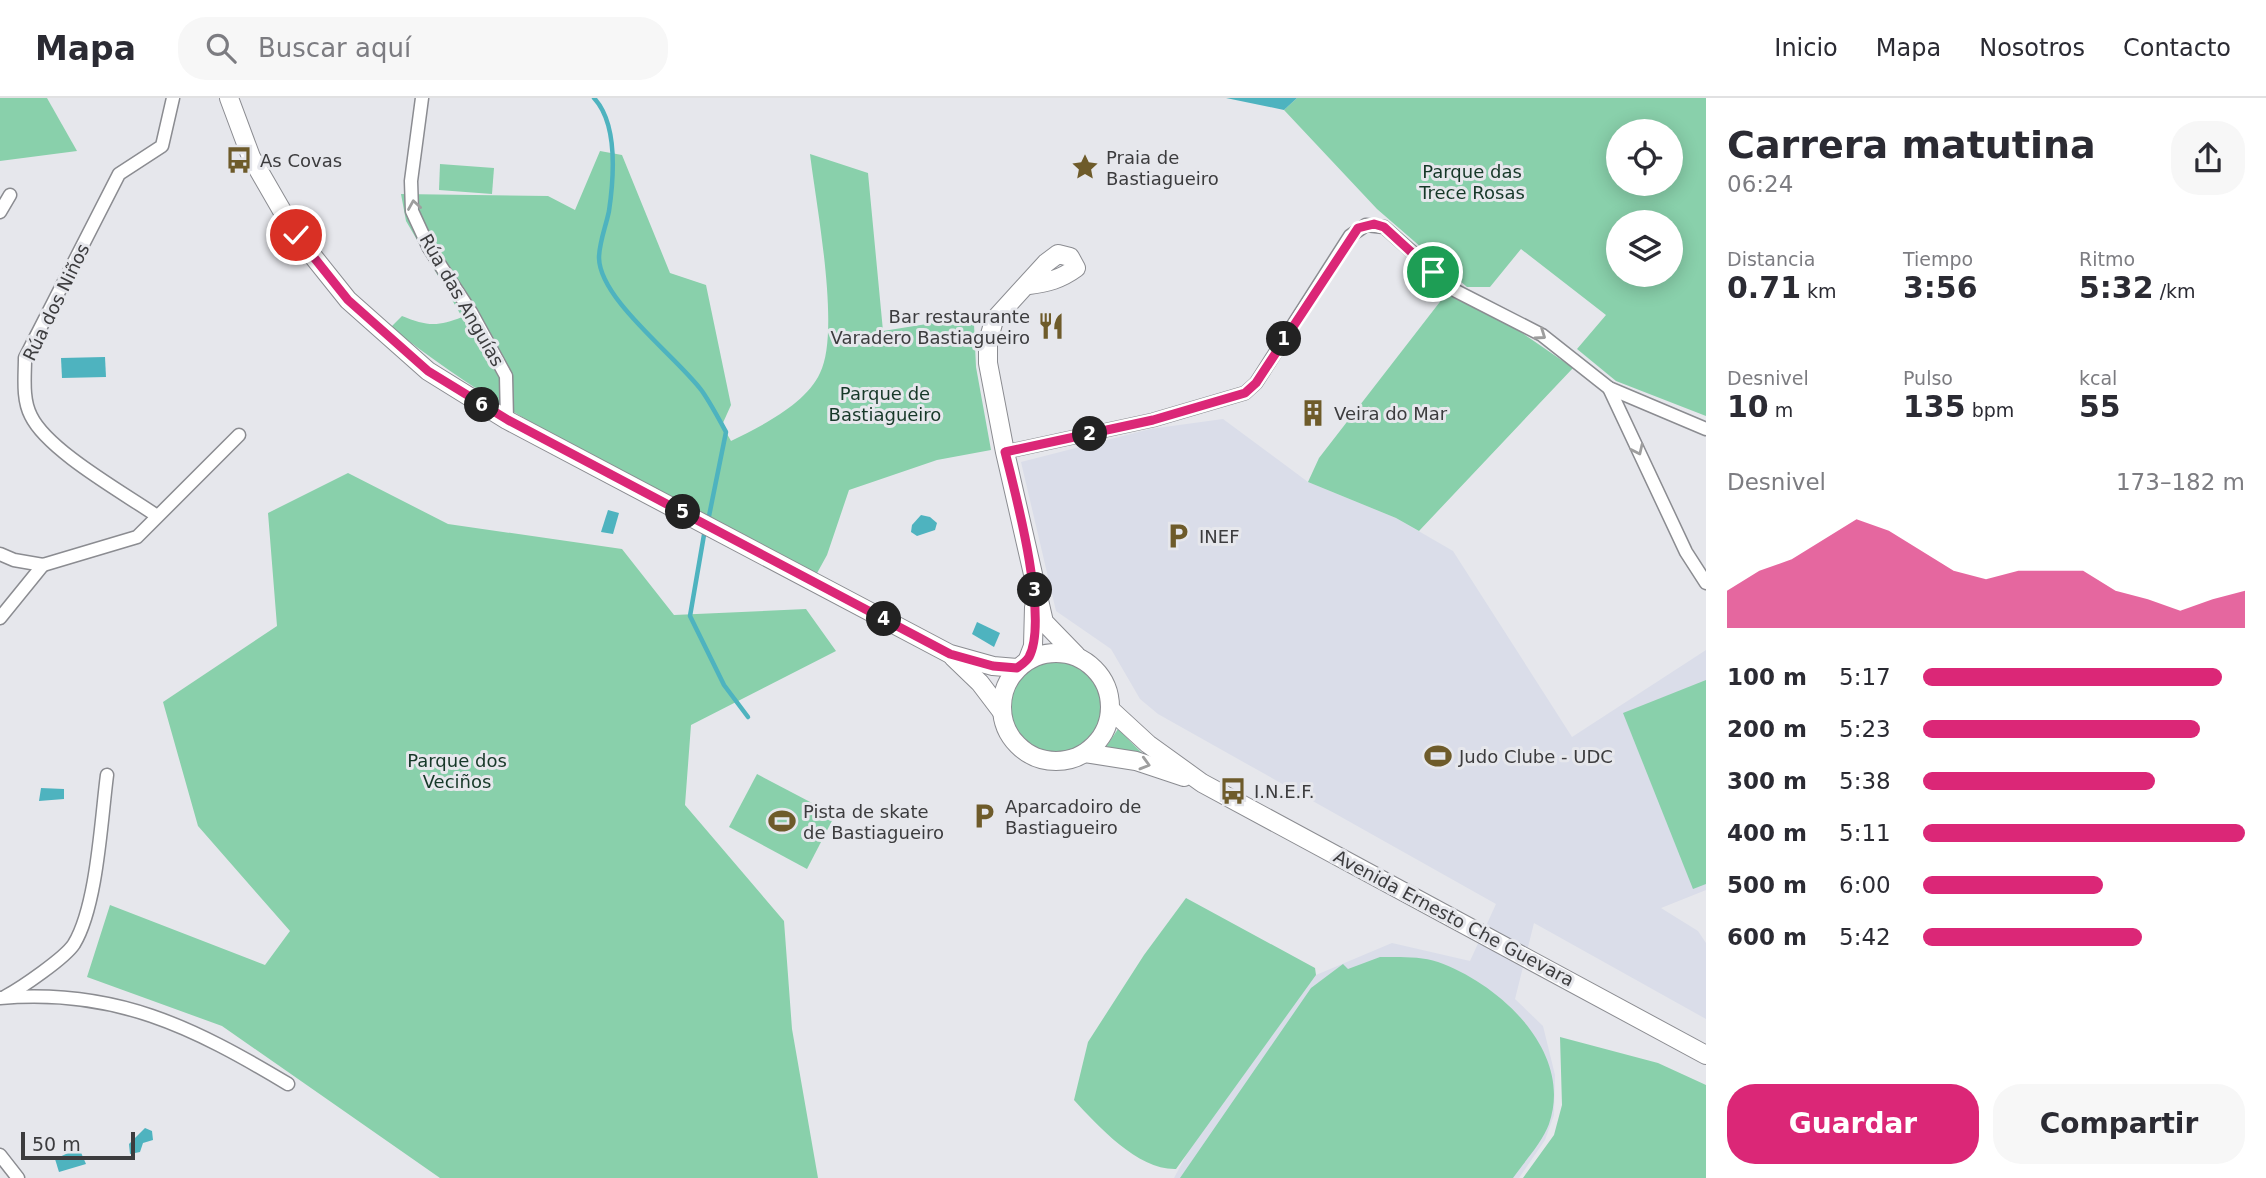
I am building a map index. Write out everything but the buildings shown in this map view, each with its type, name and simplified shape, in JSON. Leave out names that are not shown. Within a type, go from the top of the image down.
[{"type":"main road","points":[[229,98],[251,157],[296,235],[348,300],[428,371],[508,420],[950,654],[993,666],[1023,664],[1045,653],[1076,656]]},
{"type":"main road","points":[[1029,285],[994,320],[988,342],[988,363],[1005,452],[1035,593],[1044,623],[1076,656],[1098,671],[1110,693],[1111,710],[1103,736],[1086,753],[1042,761],[1024,751],[1006,729],[1002,712],[1004,691],[1033,646],[1035,593]]},
{"type":"main road","points":[[950,654],[980,683],[1002,712]]},
{"type":"main road","name":"Avenida Ernesto Che Guevara","points":[[1111,710],[1148,744],[1202,783],[1706,1055]]},
{"type":"main road","name":"Avenida Ernesto Che Guevara","points":[[1086,753],[1136,761],[1202,783]]},
{"type":"street","name":"Rúa dos Niños","points":[[157,516],[61,451],[31,417],[24,387],[25,358],[119,174],[162,146],[173,98]]},
{"type":"street","name":"Rúa das Anguías","points":[[422,98],[411,181],[412,211],[429,248],[471,312],[506,376],[508,420]]},
{"type":"street","points":[[0,212],[10,195]]},
{"type":"street","points":[[1005,452],[1153,420],[1245,393],[1256,383],[1350,236],[1358,228],[1374,224],[1395,235],[1456,290],[1542,334],[1609,388],[1706,429]]},
{"type":"street","points":[[1609,388],[1686,552],[1706,583]]},
{"type":"street","points":[[0,554],[14,560],[43,565],[137,537],[239,435]]},
{"type":"street","points":[[0,618],[43,565]]},
{"type":"street","points":[[1,998],[63,956],[74,944],[89,899],[107,775]]},
{"type":"street","points":[[1,998],[77,997],[159,1017],[215,1040],[289,1084]]},
{"type":"street","points":[[0,1155],[18,1178]]},
{"type":"shaded area","points":[[1223,419],[1308,482],[1396,518],[1453,551],[1572,737],[1706,650],[1706,890],[1661,908],[1698,931],[1706,943],[1706,1019],[1534,923],[1515,999],[1543,1026],[1555,1075],[1554,1115],[1545,1140],[1519,1178],[1174,1178],[1190,1148],[1316,975],[1392,943],[1470,961],[1496,904],[1158,714],[1140,699],[1111,649],[1056,611],[1021,462],[1150,429]]},
{"type":"green space","points":[[0,98],[47,98],[77,151],[0,161]]},
{"type":"green space","name":"Parque das Trece Rosas","points":[[1297,98],[1706,98],[1706,416],[1616,381],[1577,349],[1606,315],[1521,249],[1490,287],[1467,287],[1377,209],[1284,110]]},
{"type":"green space","name":"Parque de Bastiagueiro","points":[[600,151],[622,155],[670,273],[706,285],[731,405],[722,425],[731,441],[781,413],[804,395],[820,373],[826,354],[828,299],[810,154],[868,173],[883,331],[933,323],[974,324],[976,367],[991,450],[937,460],[849,490],[827,555],[816,575],[544,430],[440,364],[391,327],[402,316],[432,324],[462,317],[406,221],[401,194],[548,196],[575,210]]},
{"type":"green space","points":[[440,164],[494,168],[492,194],[439,190]]},
{"type":"green space","points":[[1446,294],[1515,328],[1573,368],[1419,531],[1396,518],[1308,482],[1319,458]]},
{"type":"green space","name":"Parque dos Veciños","points":[[348,473],[448,524],[622,549],[674,615],[806,609],[836,651],[691,725],[685,805],[784,921],[792,1029],[818,1178],[440,1178],[222,1026],[87,977],[110,905],[265,965],[290,931],[198,826],[163,702],[277,626],[268,513]]},
{"type":"green space","points":[[1056,661],[1073,665],[1088,675],[1098,690],[1102,707],[1098,724],[1088,739],[1073,749],[1056,753],[1039,749],[1024,739],[1014,724],[1010,707],[1014,690],[1024,675],[1039,665]]},
{"type":"green space","points":[[1706,680],[1706,884],[1693,889],[1623,713]]},
{"type":"green space","points":[[1118,729],[1143,754],[1106,747]]},
{"type":"green space","name":"Pista de skate de Bastiagueiro","points":[[757,774],[835,815],[807,869],[729,827]]},
{"type":"green space","points":[[1186,898],[1315,968],[1316,975],[1176,1169],[1162,1167],[1134,1155],[1107,1134],[1074,1100],[1088,1042],[1144,955]]},
{"type":"green space","points":[[1380,957],[1424,959],[1462,972],[1507,1004],[1526,1024],[1541,1047],[1551,1071],[1554,1097],[1549,1124],[1513,1178],[1180,1178],[1311,988],[1343,964],[1348,969]]},
{"type":"green space","points":[[1560,1037],[1658,1063],[1706,1085],[1706,1178],[1523,1178],[1554,1135],[1562,1105]]},
{"type":"water","points":[[1226,98],[1297,98],[1284,110]]},
{"type":"water","points":[[105,357],[106,377],[62,378],[61,358]]},
{"type":"water","points":[[608,510],[619,513],[613,534],[601,532]]},
{"type":"water","points":[[921,515],[930,517],[937,523],[935,530],[917,536],[911,532],[912,525]]},
{"type":"water","points":[[977,622],[1000,633],[994,647],[972,634]]},
{"type":"water","points":[[41,788],[64,789],[64,799],[39,801]]},
{"type":"water","points":[[145,1128],[152,1131],[153,1140],[143,1143],[140,1152],[130,1154],[129,1144]]},
{"type":"water","points":[[79,1148],[86,1164],[59,1172],[55,1159]]},
{"type":"waterway","points":[[594,98],[602,109],[611,136],[613,167],[609,211],[599,252],[603,274],[625,309],[702,391],[726,432],[708,521]]},
{"type":"waterway","points":[[705,529],[690,616],[724,685],[748,717]]},
{"type":"place","name":"As Covas","points":[[239,160]]},
{"type":"place","name":"Praia de Bastiagueiro","points":[[1085,167]]},
{"type":"place","name":"Bar restaurante Varadero Bastiagueiro","points":[[1051,326]]},
{"type":"place","name":"Veira do Mar","points":[[1313,413]]},
{"type":"place","name":"INEF","points":[[1178,536]]},
{"type":"place","name":"Judo Clube - UDC","points":[[1438,756]]},
{"type":"place","name":"I.N.E.F.","points":[[1233,791]]},
{"type":"place","name":"Aparcadoiro de Bastiagueiro","points":[[984,816]]},
{"type":"place","name":"Pista de skate de Bastiagueiro","points":[[782,821]]},
{"type":"route","points":[[296,235],[348,300],[428,371],[508,420],[950,654],[993,666],[1017,668],[1028,659],[1033,646],[1035,593],[1005,452],[1153,420],[1236,398],[1245,393],[1254,386],[1350,236],[1358,228],[1374,224],[1384,227],[1433,272]]}]
